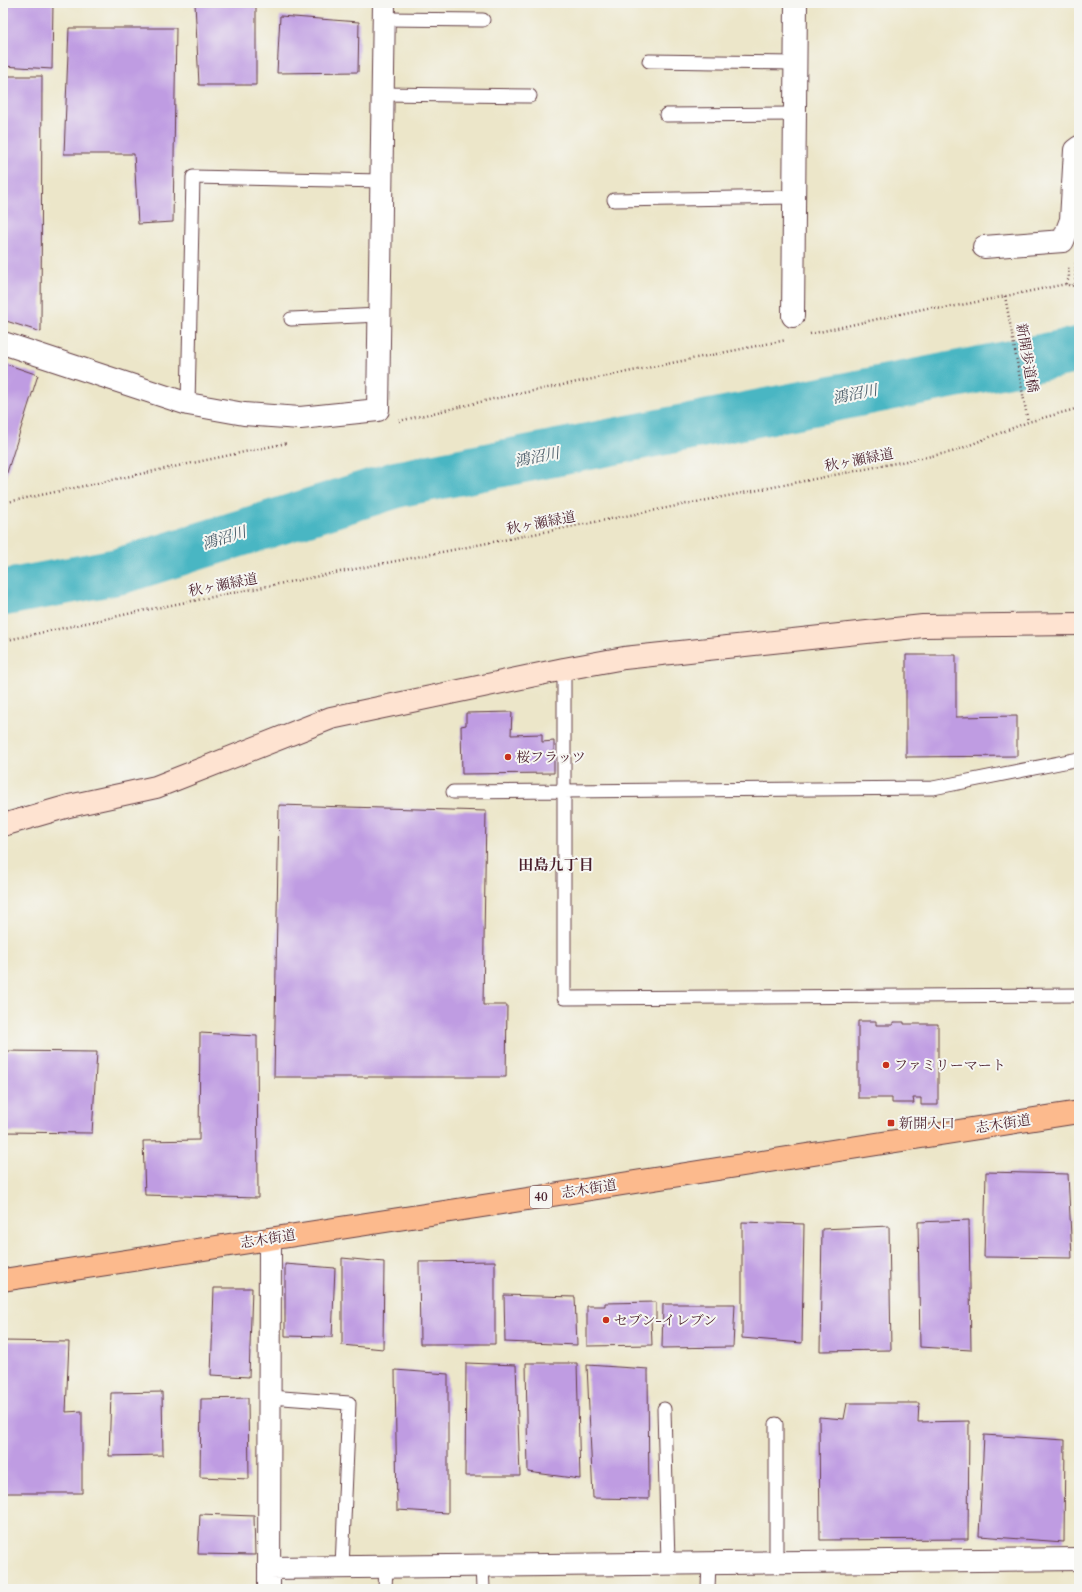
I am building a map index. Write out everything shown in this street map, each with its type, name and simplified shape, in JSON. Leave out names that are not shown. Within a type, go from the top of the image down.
[{"type":"main road","name":"志木街道","points":[[3,1280],[1079,1112]]},
{"type":"street","points":[[793,316],[796,3]]},
{"type":"street","points":[[3,343],[188,404],[244,414],[300,418],[378,410],[384,11]]},
{"type":"street","points":[[984,247],[1063,241],[1071,221],[1075,150],[1079,147]]},
{"type":"street","points":[[3,825],[69,806],[156,787],[331,718],[564,669],[624,658],[923,626],[1079,624]]},
{"type":"street","points":[[270,1239],[269,1578],[342,1567],[1079,1559]]},
{"type":"lane","points":[[384,11],[483,20]]},
{"type":"lane","points":[[649,61],[795,64]]},
{"type":"lane","points":[[383,94],[530,96]]},
{"type":"lane","points":[[666,115],[795,114]]},
{"type":"lane","points":[[188,404],[193,178],[382,181]]},
{"type":"lane","points":[[614,200],[794,197]]},
{"type":"lane","points":[[291,319],[380,315]]},
{"type":"lane","points":[[564,669],[564,998],[1079,995]]},
{"type":"lane","points":[[453,792],[932,788],[1079,759]]},
{"type":"lane","points":[[270,1397],[349,1403],[342,1567]]},
{"type":"lane","points":[[664,1409],[668,1563]]},
{"type":"lane","points":[[776,1424],[776,1562]]},
{"type":"lane","points":[[708,1589],[709,1563]]},
{"type":"lane","points":[[482,1565],[483,1589]]},
{"type":"lane","points":[[385,1589],[386,1567]]},
{"type":"path","points":[[806,335],[932,307],[940,309],[1066,284],[1071,286],[1075,285],[1076,257],[1071,221]]},
{"type":"path","points":[[1066,284],[1069,278],[1068,264]]},
{"type":"path","name":"新開歩道橋","points":[[1005,296],[1028,422]]},
{"type":"path","points":[[397,421],[493,399],[790,339]]},
{"type":"path","name":"秋ヶ瀬緑道","points":[[3,640],[146,610],[952,452],[1028,422],[1079,408]]},
{"type":"path","points":[[3,503],[294,442]]},
{"type":"building","points":[[3,3],[53,3],[52,69],[3,66]]},
{"type":"building","points":[[195,3],[256,3],[256,85],[199,85]]},
{"type":"building","points":[[280,16],[359,22],[358,72],[277,73]]},
{"type":"building","points":[[69,28],[176,28],[173,222],[138,224],[134,154],[64,154]]},
{"type":"building","points":[[3,76],[42,76],[41,332],[3,320]]},
{"type":"building","points":[[3,363],[38,375],[3,485]]},
{"type":"building","points":[[906,655],[956,655],[956,717],[1017,716],[1017,756],[906,757]]},
{"type":"building","name":"桜フラッツ","points":[[512,712],[511,735],[542,734],[542,742],[554,741],[554,773],[462,774],[461,726],[466,725],[466,713]]},
{"type":"building","points":[[279,805],[486,811],[483,1005],[507,1005],[506,1077],[274,1077]]},
{"type":"building","points":[[858,1021],[876,1021],[876,1025],[893,1025],[893,1022],[904,1022],[904,1024],[938,1024],[938,1105],[921,1105],[921,1098],[913,1098],[914,1103],[892,1103],[892,1098],[858,1098]]},
{"type":"building","points":[[200,1033],[257,1036],[258,1198],[145,1195],[143,1141],[199,1140]]},
{"type":"building","points":[[3,1051],[97,1052],[92,1133],[3,1132]]},
{"type":"building","points":[[986,1172],[1068,1174],[1072,1258],[984,1257]]},
{"type":"building","points":[[969,1220],[971,1350],[920,1347],[918,1222]]},
{"type":"building","points":[[742,1222],[804,1224],[802,1343],[742,1338]]},
{"type":"building","points":[[889,1226],[891,1350],[820,1351],[822,1229]]},
{"type":"building","points":[[342,1258],[384,1262],[383,1349],[342,1345]]},
{"type":"building","points":[[495,1261],[495,1344],[420,1344],[419,1262]]},
{"type":"building","points":[[285,1264],[335,1268],[332,1337],[285,1336]]},
{"type":"building","points":[[214,1288],[252,1288],[249,1377],[211,1375]]},
{"type":"building","points":[[504,1295],[575,1297],[577,1345],[505,1342]]},
{"type":"building","points":[[656,1302],[656,1319],[651,1319],[652,1345],[587,1346],[587,1306],[605,1306],[605,1303]]},
{"type":"building","points":[[663,1304],[735,1304],[733,1347],[662,1348]]},
{"type":"building","points":[[3,1341],[69,1342],[66,1412],[82,1411],[82,1493],[3,1493]]},
{"type":"building","points":[[466,1363],[516,1365],[520,1476],[465,1476]]},
{"type":"building","points":[[526,1363],[577,1363],[580,1479],[528,1472]]},
{"type":"building","points":[[587,1365],[648,1369],[649,1499],[593,1498]]},
{"type":"building","points":[[395,1370],[448,1374],[448,1513],[397,1510]]},
{"type":"building","points":[[162,1392],[163,1455],[109,1456],[111,1393]]},
{"type":"building","points":[[248,1398],[249,1479],[200,1477],[201,1399]]},
{"type":"building","points":[[847,1403],[919,1403],[918,1422],[969,1421],[968,1539],[820,1540],[819,1417],[844,1419]]},
{"type":"building","points":[[984,1435],[1065,1440],[1064,1542],[979,1536]]},
{"type":"building","points":[[200,1514],[254,1516],[255,1555],[198,1554]]},
{"type":"waterway","name":"鴻沼川","points":[[3,593],[120,571],[398,484],[1079,350]]},
{"type":"place","name":"桜フラッツ","points":[[508,757]]},
{"type":"place","name":"ファミリーマート","points":[[886,1065]]},
{"type":"place","name":"新開入口","points":[[891,1123]]},
{"type":"place","name":"セブン-イレブン","points":[[606,1320]]},
{"type":"district","name":"田島九丁目","points":[[556,865]]}]
